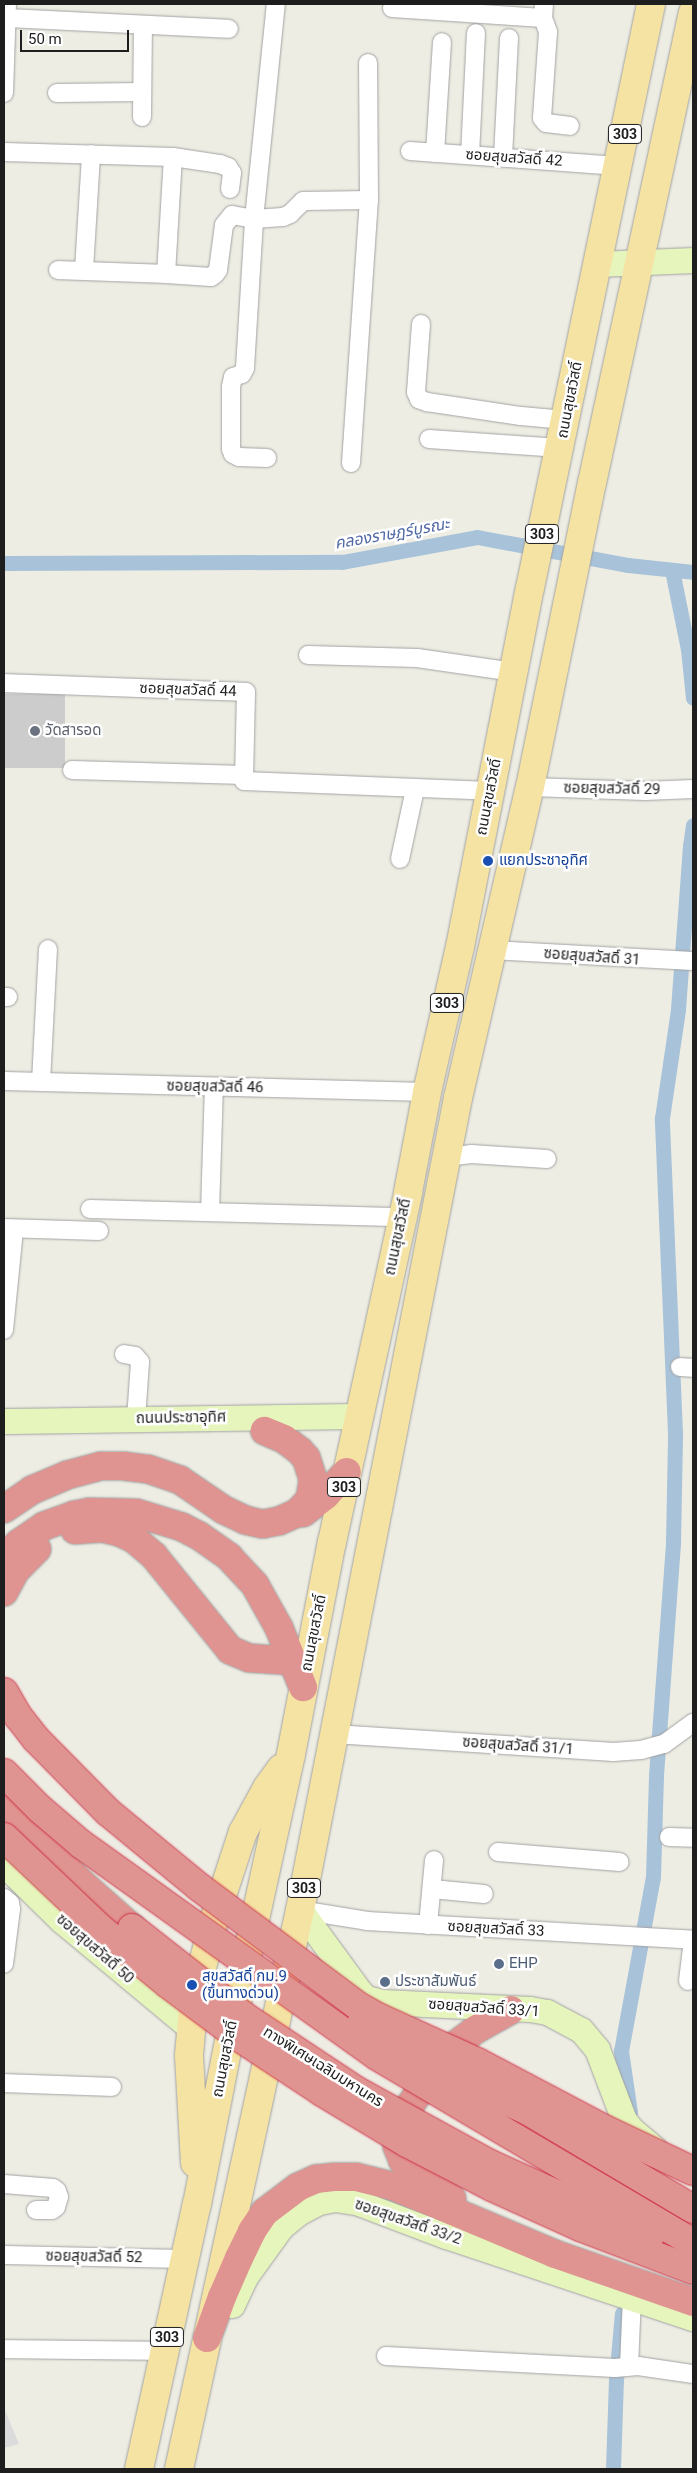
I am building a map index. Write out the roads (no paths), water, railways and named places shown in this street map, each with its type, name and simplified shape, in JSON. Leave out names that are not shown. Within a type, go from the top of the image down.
[{"type":"highway","points":[[4,1509],[32,1490],[68,1475],[112,1466],[148,1469],[180,1480],[224,1510],[245,1520],[263,1524],[287,1519],[297,1514],[310,1499],[313,1479],[306,1458],[294,1445],[265,1432]]},
{"type":"highway","points":[[287,1519],[316,1504],[347,1472]]},
{"type":"highway","points":[[4,1592],[15,1571],[17,1552],[44,1526],[74,1515],[89,1512],[136,1513],[182,1527],[213,1544],[242,1570],[255,1585],[272,1614],[303,1687]]},
{"type":"highway","points":[[17,1552],[71,1531],[102,1528],[120,1532],[134,1538],[148,1549],[230,1650],[249,1658],[293,1661]]},
{"type":"highway","points":[[4,1692],[18,1716],[36,1739],[108,1812],[199,1887],[358,2006],[477,2062],[604,2129],[693,2171]]},
{"type":"highway","points":[[4,1726],[53,1782],[113,1837],[230,1927],[378,2036],[427,2065],[528,2111],[693,2209]]},
{"type":"highway","points":[[4,1773],[40,1809],[81,1844],[370,2051],[424,2086],[693,2243]]},
{"type":"highway","name":"ทางพิเศษเฉลิมมหานคร","points":[[4,1807],[78,1880],[140,1934],[245,2017],[319,2067],[395,2113],[488,2162],[583,2206],[693,2249]]},
{"type":"highway","name":"ทางพิเศษเฉลิมมหานคร","points":[[4,1837],[100,1928],[168,1984],[238,2037],[322,2092],[407,2143],[492,2188],[580,2227],[693,2270]]},
{"type":"highway","points":[[486,2224],[414,2172],[403,2161],[397,2146],[398,2133],[408,2108],[450,2048],[475,2030],[511,2010]]},
{"type":"highway","points":[[207,2338],[222,2296],[252,2231],[265,2212],[298,2187],[316,2179],[336,2177],[374,2180],[486,2224],[555,2254],[693,2302]]},
{"type":"main road","name":"ถนนสุขสวัสดิ์","points":[[139,2469],[197,2204],[232,2025],[291,1754],[347,1472],[403,1217],[427,1092],[460,947],[530,588],[636,84],[651,4]]},
{"type":"main road","name":"ถนนสุขสวัสดิ์","points":[[180,2469],[300,1910],[394,1427],[415,1309],[458,1098],[530,787],[592,483],[693,13]]},
{"type":"main road","points":[[636,84],[678,89]]},
{"type":"main road","points":[[357,1424],[394,1427]]},
{"type":"main road","points":[[197,2204],[189,2056],[194,1999],[214,1920],[243,1832],[267,1788],[291,1754]]},
{"type":"street","points":[[267,458],[239,457],[234,454],[231,448],[231,387],[233,377],[242,374],[245,368],[254,219],[276,4]]},
{"type":"street","points":[[392,8],[544,11],[548,32],[542,118],[546,123],[570,126]]},
{"type":"street","points":[[4,93],[6,11],[143,25],[229,29]]},
{"type":"street","points":[[142,117],[143,25]]},
{"type":"street","points":[[470,155],[476,33]]},
{"type":"street","points":[[504,157],[509,38]]},
{"type":"street","points":[[435,153],[442,42]]},
{"type":"street","points":[[350,463],[369,200],[368,63]]},
{"type":"street","points":[[57,93],[142,92]]},
{"type":"street","points":[[4,152],[173,157],[228,168],[232,173],[230,189]]},
{"type":"street","name":"ซอยสุขสวัสดิ์ 42","points":[[410,152],[618,166]]},
{"type":"street","points":[[84,270],[91,154]]},
{"type":"street","points":[[166,274],[173,157]]},
{"type":"street","points":[[58,270],[211,277],[218,270],[224,225],[232,215],[254,219],[290,214],[302,201],[369,200]]},
{"type":"street","points":[[598,264],[693,260]]},
{"type":"street","points":[[421,324],[416,392],[419,399],[427,402],[521,416],[565,420]]},
{"type":"street","points":[[429,439],[560,448]]},
{"type":"street","points":[[308,655],[418,658],[452,661],[514,672]]},
{"type":"street","name":"ซอยสุขสวัสดิ์ 44","points":[[4,683],[246,692],[244,776]]},
{"type":"street","points":[[72,770],[244,776],[244,782],[490,791]]},
{"type":"street","name":"ซอยสุขสวัสดิ์ 29","points":[[530,787],[645,790],[689,789]]},
{"type":"street","points":[[400,859],[415,789]]},
{"type":"street","points":[[41,1082],[48,950]]},
{"type":"street","name":"ซอยสุขสวัสดิ์ 31","points":[[491,950],[693,961]]},
{"type":"street","name":"ซอยสุขสวัสดิ์ 46","points":[[4,1081],[427,1092]]},
{"type":"street","points":[[210,1212],[214,1086]]},
{"type":"street","points":[[447,1157],[471,1154],[547,1159]]},
{"type":"street","points":[[90,1209],[403,1217]]},
{"type":"street","points":[[4,1330],[9,1229],[99,1231]]},
{"type":"street","points":[[124,1354],[135,1356],[140,1362],[136,1419]]},
{"type":"street","name":"ถนนประชาอุทิศ","points":[[4,1421],[136,1419],[357,1424]]},
{"type":"street","name":"ถนนประชาอุทิศ","points":[[4,1434],[265,1432],[357,1424]]},
{"type":"street","name":"ซอยสุขสวัสดิ์ 31/1","points":[[334,1734],[613,1752],[641,1750],[664,1744],[693,1723]]},
{"type":"street","points":[[669,1837],[693,1838]]},
{"type":"street","points":[[498,1852],[620,1862]]},
{"type":"street","points":[[428,1925],[434,1860]]},
{"type":"street","name":"ซอยสุขสวัสดิ์ 50","points":[[4,1864],[62,1921],[191,2028]]},
{"type":"street","points":[[432,1889],[484,1894]]},
{"type":"street","points":[[4,1898],[10,1903],[11,1909],[4,1964]]},
{"type":"street","name":"ซอยสุขสวัสดิ์ 33/1","points":[[300,1910],[366,1998],[382,2002],[511,2010],[530,2009],[547,2012],[580,2030],[597,2049],[620,2110],[639,2136],[693,2171]]},
{"type":"street","name":"ซอยสุขสวัสดิ์ 33","points":[[300,1910],[367,1921],[693,1940]]},
{"type":"street","points":[[688,1981],[693,1940]]},
{"type":"street","points":[[4,2083],[112,2087]]},
{"type":"street","points":[[4,2184],[53,2188],[57,2191],[59,2197],[56,2207],[52,2210],[36,2210]]},
{"type":"street","name":"ซอยสุขสวัสดิ์ 33/2","points":[[201,2368],[245,2276],[281,2227],[305,2209],[319,2202],[335,2199],[359,2203],[446,2236],[693,2318]]},
{"type":"street","name":"ซอยสุขสวัสดิ์ 52","points":[[4,2255],[184,2259]]},
{"type":"street","points":[[622,2367],[632,2298]]},
{"type":"street","points":[[4,2349],[164,2352]]},
{"type":"street","points":[[386,2356],[622,2367],[693,2374]]},
{"type":"waterway","name":"คลองราษฎร์บูรณะ","points":[[4,563],[342,562],[477,537],[628,565],[693,572]]},
{"type":"waterway","points":[[672,570],[688,649],[693,698]]},
{"type":"waterway","points":[[630,2112],[621,2051],[653,1877],[656,1775],[673,1542],[675,1433],[662,1118],[678,1009],[693,825]]},
{"type":"waterway","points":[[613,2469],[616,2380],[622,2313]]},
{"type":"place","name":"วัดสารอด","points":[[35,731]]},
{"type":"place","name":"แยกประชาอุทิศ","points":[[488,861]]},
{"type":"place","name":"EHP","points":[[499,1964]]},
{"type":"place","name":"ประชาสัมพันธ์","points":[[385,1982]]},
{"type":"place","name":"สุขสวัสดิ์ กม.9 (ขึ้นทางด่วน)","points":[[192,1985]]}]
